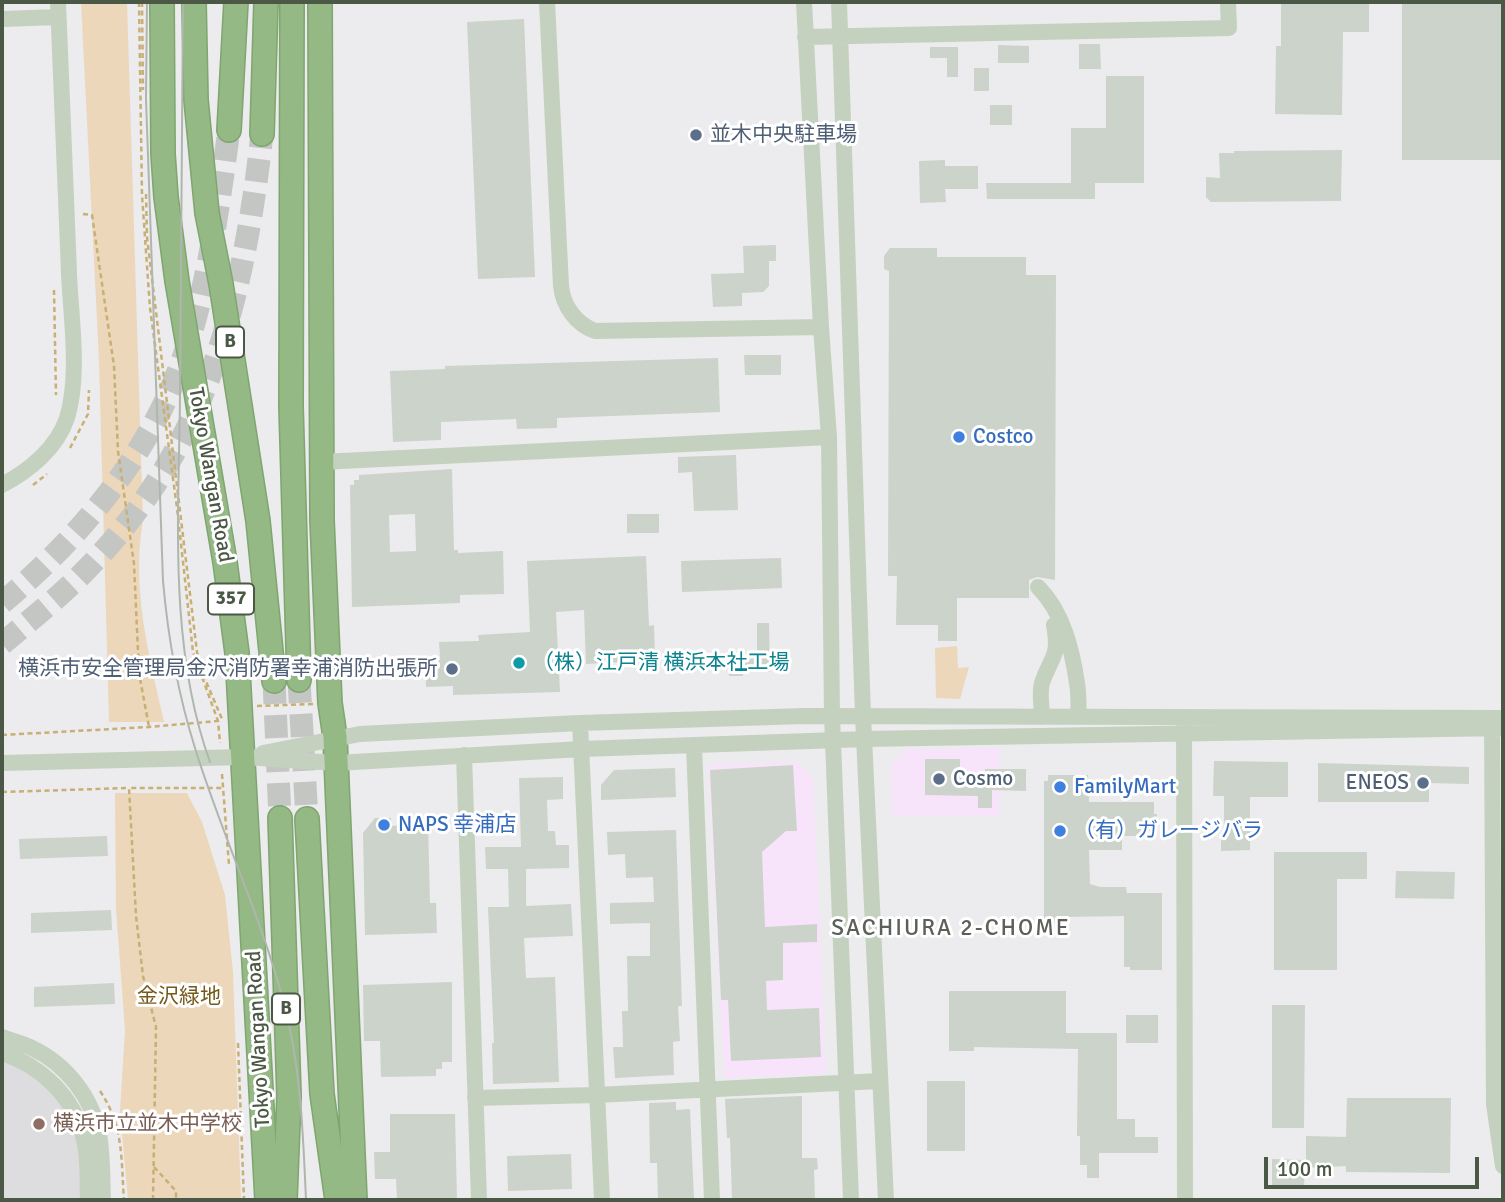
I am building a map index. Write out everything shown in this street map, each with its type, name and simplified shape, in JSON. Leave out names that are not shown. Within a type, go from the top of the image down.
[{"type":"highway","name":"Tokyo Wangan Road","points":[[162,2],[163,154],[166,197],[177,281],[232,605],[241,706],[229,757],[267,1200]]},
{"type":"highway","name":"B","points":[[194,2],[196,100],[207,213],[258,520],[274,681]]},
{"type":"highway","points":[[229,130],[236,2]]},
{"type":"highway","points":[[262,134],[266,2]]},
{"type":"highway","points":[[292,2],[291,406],[299,680]]},
{"type":"highway","points":[[320,2],[321,462],[330,703],[335,737],[355,1200]]},
{"type":"highway","name":"B","points":[[280,818],[289,1096],[285,1200]]},
{"type":"highway","name":"B","points":[[307,819],[323,1094],[337,1200]]},
{"type":"street","points":[[547,2],[561,286],[566,306],[588,328],[596,331],[821,327]]},
{"type":"street","points":[[804,2],[829,437],[832,716],[851,1200]]},
{"type":"street","points":[[839,2],[863,716],[887,1200]]},
{"type":"street","points":[[805,37],[1229,29],[1228,2]]},
{"type":"street","points":[[2,19],[58,10],[72,390],[67,418],[57,438],[27,469],[2,485]]},
{"type":"street","points":[[321,462],[829,437]]},
{"type":"street","points":[[1042,717],[1042,685],[1055,659],[1057,641],[1053,620],[1042,602],[1038,587],[1052,600],[1064,626],[1077,684],[1079,717]]},
{"type":"street","points":[[229,757],[360,734],[580,723],[863,716],[1079,717],[1184,725]]},
{"type":"street","points":[[580,723],[602,1200]]},
{"type":"street","points":[[2,763],[229,757],[336,763],[582,749],[1184,725],[1498,723],[1494,1104],[1503,1166]]},
{"type":"street","points":[[1184,725],[1185,1200]]},
{"type":"street","points":[[694,745],[712,1200]]},
{"type":"street","points":[[464,755],[479,1200]]},
{"type":"street","points":[[2,1037],[33,1048],[51,1060],[72,1078],[89,1102],[99,1135],[103,1200]]},
{"type":"street","points":[[2,1053],[19,1059],[51,1080],[72,1107],[85,1141],[88,1200]]},
{"type":"street","points":[[475,1098],[880,1082]]},
{"type":"path","points":[[140,2],[142,195],[150,308],[193,652],[229,757],[223,788],[229,864]]},
{"type":"path","points":[[140,2],[149,250],[197,652],[202,672],[222,720],[229,757],[227,794],[223,797]]},
{"type":"path","points":[[81,214],[92,215],[114,366],[118,451],[134,564],[139,673],[149,727]]},
{"type":"path","points":[[53,283],[55,401]]},
{"type":"path","points":[[2,735],[218,721],[227,709],[241,706],[330,703]]},
{"type":"path","points":[[129,788],[136,916],[143,976],[156,1027],[153,1200]]},
{"type":"path","points":[[2,792],[223,788]]},
{"type":"path","points":[[238,1034],[244,1200]]},
{"type":"path","points":[[154,1167],[176,1191],[176,1200]]},
{"type":"shaded area","points":[[999,748],[999,816],[893,816],[891,765],[908,749]]},
{"type":"shaded area","points":[[798,762],[813,778],[826,1071],[821,1074],[724,1078],[708,765]]},
{"type":"shaded area","name":"横浜市立並木中学校","points":[[2,1058],[38,1077],[69,1105],[84,1143],[86,1200],[2,1200]]},
{"type":"green space","points":[[81,2],[127,2],[143,520],[140,597],[164,722],[109,722],[99,360]]},
{"type":"green space","points":[[957,646],[958,668],[969,667],[960,699],[936,698],[935,648]]},
{"type":"green space","name":"金沢緑地","points":[[115,793],[187,793],[202,822],[225,895],[233,972],[241,1200],[128,1200],[120,1111],[125,1030],[116,909]]},
{"type":"building","points":[[1281,2],[1369,2],[1369,32],[1343,32],[1342,115],[1275,114],[1276,46],[1281,46]]},
{"type":"building","points":[[1402,2],[1503,2],[1503,160],[1402,160]]},
{"type":"building","points":[[524,19],[535,277],[478,279],[467,22]]},
{"type":"building","points":[[1079,44],[1100,44],[1101,69],[1079,69]]},
{"type":"building","points":[[998,45],[1029,46],[1029,63],[998,63]]},
{"type":"building","points":[[930,47],[958,47],[958,77],[947,77],[947,58],[930,58]]},
{"type":"building","points":[[974,68],[989,68],[989,91],[974,91]]},
{"type":"building","points":[[1106,76],[1144,76],[1144,183],[1095,183],[1095,199],[987,199],[986,183],[1071,183],[1071,128],[1106,128]]},
{"type":"building","points":[[990,105],[1012,105],[1012,125],[990,125]]},
{"type":"building","points":[[1342,150],[1341,201],[1211,202],[1206,197],[1206,177],[1220,178],[1219,153]]},
{"type":"building","points":[[945,160],[945,166],[978,166],[978,189],[945,189],[946,202],[920,203],[919,161]]},
{"type":"building","points":[[776,245],[776,261],[769,261],[769,286],[763,292],[742,293],[742,306],[713,307],[711,274],[744,273],[743,246]]},
{"type":"building","points":[[890,248],[937,248],[937,257],[1026,257],[1026,275],[1056,275],[1055,580],[1037,577],[1029,580],[1029,598],[957,598],[957,641],[938,641],[938,625],[896,625],[897,576],[888,576],[889,271],[884,269],[884,256]]},
{"type":"building","points":[[744,355],[781,355],[781,375],[745,375]]},
{"type":"building","points":[[718,358],[720,412],[557,418],[557,428],[517,429],[516,419],[441,422],[441,440],[393,442],[390,371],[445,369],[445,366]]},
{"type":"building","points":[[736,455],[738,510],[694,511],[692,472],[678,473],[678,457]]},
{"type":"building","points":[[452,469],[454,550],[458,550],[458,553],[503,551],[504,594],[460,595],[460,603],[352,607],[350,485],[354,485],[354,480],[359,480],[359,475]],"holes":[[[415,514],[416,551],[390,552],[389,515]]]},
{"type":"building","points":[[627,514],[659,514],[659,533],[627,533]]},
{"type":"building","points":[[646,556],[649,626],[654,625],[655,660],[586,664],[584,610],[556,612],[560,692],[453,695],[453,686],[426,687],[425,659],[440,658],[439,642],[479,641],[478,635],[530,632],[527,561]]},
{"type":"building","points":[[781,558],[782,588],[682,592],[681,561]]},
{"type":"building","points":[[757,623],[769,623],[770,672],[743,672],[743,676],[729,676],[728,658],[757,657]]},
{"type":"building","points":[[925,759],[960,759],[960,774],[985,774],[985,769],[1026,769],[1026,791],[992,790],[992,808],[978,808],[978,796],[925,795]]},
{"type":"building","points":[[1214,761],[1288,762],[1288,797],[1250,797],[1250,850],[1221,851],[1221,836],[1224,836],[1224,796],[1213,796]]},
{"type":"building","points":[[1318,763],[1469,767],[1469,784],[1429,783],[1429,802],[1318,802]]},
{"type":"building","points":[[793,765],[797,831],[786,831],[762,852],[765,927],[817,924],[817,942],[783,943],[783,980],[766,981],[767,1010],[819,1008],[821,1057],[731,1061],[728,1000],[721,1000],[710,770]]},
{"type":"building","points":[[675,768],[676,797],[601,800],[601,785],[614,770]]},
{"type":"building","points":[[1048,775],[1088,775],[1089,802],[1154,802],[1157,826],[1153,826],[1153,836],[1122,836],[1122,850],[1089,850],[1090,884],[1100,887],[1126,887],[1127,893],[1162,893],[1162,970],[1130,970],[1130,967],[1124,967],[1124,916],[1067,917],[1067,924],[1044,924],[1044,781],[1048,781]]},
{"type":"building","points":[[563,777],[563,799],[547,800],[548,831],[555,831],[556,845],[569,845],[569,868],[526,869],[526,906],[571,904],[573,936],[524,938],[526,978],[555,977],[559,1082],[493,1084],[494,1043],[488,907],[509,907],[508,869],[486,869],[485,847],[521,847],[519,778]]},
{"type":"building","points":[[375,818],[391,818],[391,826],[428,824],[430,903],[436,903],[437,933],[365,935],[363,833]]},
{"type":"building","points":[[676,830],[682,1006],[678,1006],[680,1041],[673,1042],[674,1075],[615,1078],[613,1047],[623,1047],[622,1011],[628,1011],[627,956],[650,956],[650,923],[610,924],[610,903],[654,902],[653,877],[626,878],[625,854],[608,855],[607,832]]},
{"type":"building","points":[[107,836],[108,856],[20,859],[19,839]]},
{"type":"building","points":[[1274,852],[1367,852],[1367,879],[1337,879],[1337,970],[1274,970]]},
{"type":"building","points":[[1396,871],[1455,872],[1454,899],[1395,898]]},
{"type":"building","points":[[111,910],[112,930],[31,933],[31,913]]},
{"type":"building","points":[[452,982],[452,1062],[442,1062],[442,1069],[436,1069],[436,1076],[381,1077],[380,1041],[364,1041],[363,985]]},
{"type":"building","points":[[114,983],[115,1004],[34,1007],[34,987]]},
{"type":"building","points":[[949,991],[1066,991],[1066,1033],[1117,1033],[1117,1119],[1135,1119],[1135,1137],[1158,1137],[1158,1153],[1099,1153],[1099,1178],[1087,1178],[1087,1165],[1080,1165],[1080,1136],[1077,1136],[1078,1049],[974,1047],[974,1051],[949,1051]]},
{"type":"building","points":[[1272,1005],[1305,1005],[1304,1128],[1272,1128]]},
{"type":"building","points":[[1126,1015],[1158,1015],[1158,1043],[1126,1043]]},
{"type":"building","points":[[927,1081],[965,1081],[965,1151],[927,1151]]},
{"type":"building","points":[[802,1096],[802,1158],[817,1158],[818,1169],[814,1170],[815,1200],[732,1200],[730,1138],[727,1138],[725,1099]]},
{"type":"building","points":[[1347,1098],[1451,1098],[1450,1173],[1346,1172],[1346,1166],[1306,1168],[1306,1136],[1346,1137]]},
{"type":"building","points":[[676,1102],[676,1110],[690,1109],[694,1200],[658,1200],[657,1163],[650,1163],[649,1103]]},
{"type":"building","points":[[390,1114],[455,1114],[457,1200],[397,1200],[396,1179],[375,1179],[374,1152],[390,1152]]},
{"type":"building","points":[[571,1154],[572,1189],[508,1191],[507,1156]]},
{"type":"building","points":[[1272,1159],[1305,1160],[1304,1188],[1272,1188]]},
{"type":"tunnel","points":[[2,603],[61,548],[88,518],[137,453],[157,418],[174,381],[196,317],[213,238],[229,130]]},
{"type":"tunnel","points":[[2,644],[82,574],[125,526],[160,476],[189,424],[212,371],[230,315],[254,196],[262,134]]},
{"type":"tunnel","points":[[299,680],[307,819]]},
{"type":"tunnel","points":[[274,681],[280,818]]},
{"type":"tram line","points":[[147,2],[146,99],[163,581],[168,624],[174,666],[195,748],[274,968],[289,1025],[300,1099],[306,1200]]},
{"type":"tram line","points":[[183,2],[179,580],[187,672],[210,762]]},
{"type":"place","name":"並木中央駐車場","points":[[696,135]]},
{"type":"place","name":"Costco","points":[[959,437]]},
{"type":"place","name":"（株）江戸清 横浜本社工場","points":[[519,663]]},
{"type":"place","name":"横浜市安全管理局金沢消防署幸浦消防出張所","points":[[452,669]]},
{"type":"place","name":"Cosmo","points":[[939,779]]},
{"type":"place","name":"ENEOS","points":[[1423,783]]},
{"type":"place","name":"FamilyMart","points":[[1060,787]]},
{"type":"place","name":"NAPS 幸浦店","points":[[384,825]]},
{"type":"place","name":"（有）ガレージバラ","points":[[1060,831]]},
{"type":"place","name":"横浜市立並木中学校","points":[[39,1124]]},
{"type":"district","name":"SACHIURA 2-CHOME","points":[[951,929]]}]
